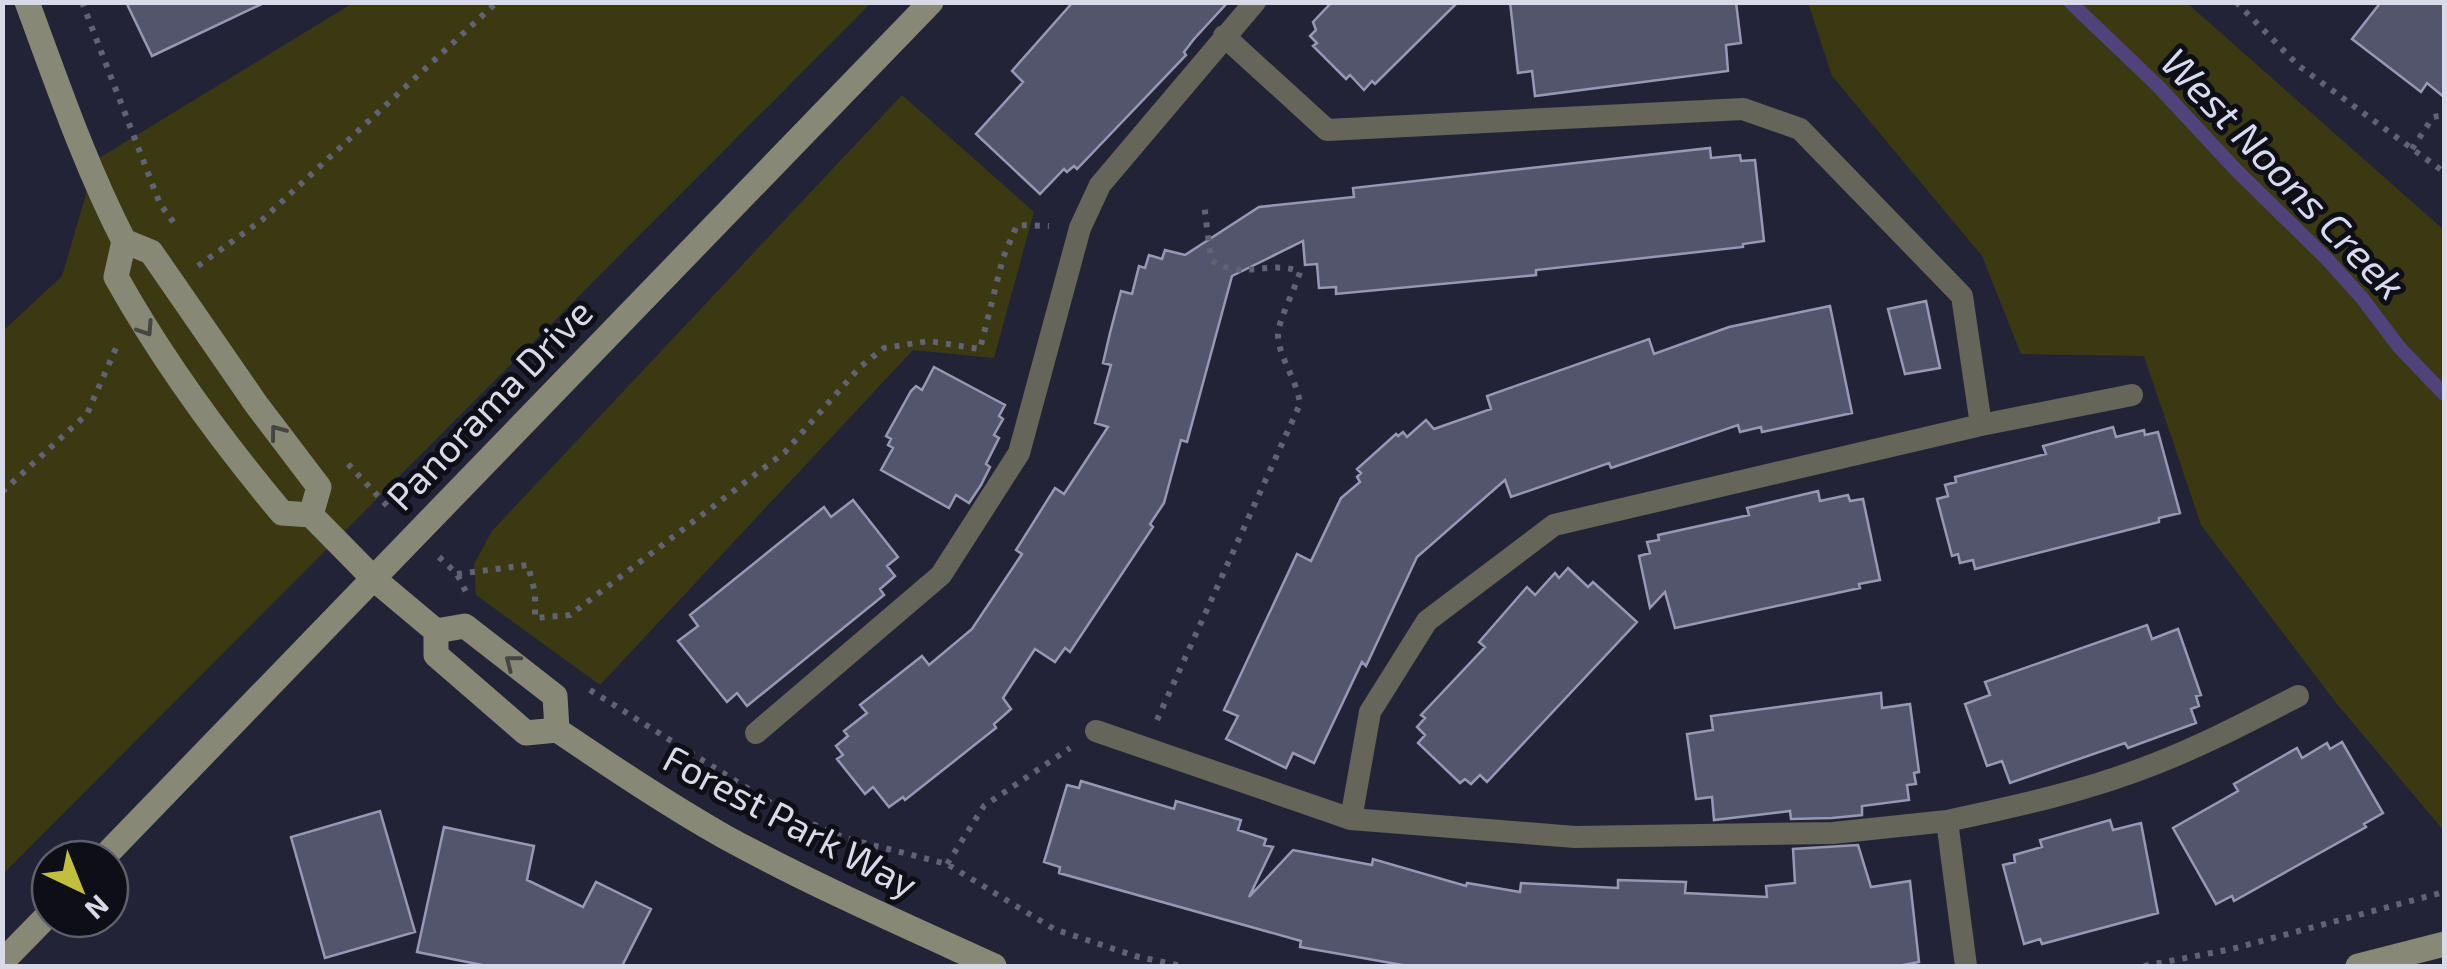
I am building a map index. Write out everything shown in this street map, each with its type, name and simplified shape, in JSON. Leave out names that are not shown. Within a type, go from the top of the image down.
[{"type":"street","name":"Forest Park Way","points":[[27,2],[79,141],[124,241],[116,277],[138,318],[207,420],[282,512],[311,515],[436,632],[436,655],[526,733],[557,730],[636,784],[724,836],[847,900],[994,966]]},
{"type":"street","name":"Panorama Drive","points":[[121,839],[931,2]]},
{"type":"street","points":[[124,241],[151,252],[319,487],[311,515]]},
{"type":"street","points":[[436,632],[466,626],[556,696],[557,730]]},
{"type":"street","points":[[2,962],[30,933]]},
{"type":"street","points":[[2358,966],[2444,944]]},
{"type":"lane","points":[[756,733],[941,575],[1019,453],[1080,228],[1100,185],[1256,2]]},
{"type":"lane","points":[[1224,36],[1327,130],[1743,109],[1800,129],[1962,296],[1981,425]]},
{"type":"lane","points":[[1352,819],[1370,712],[1427,621],[1554,525],[1981,425],[2132,395]]},
{"type":"lane","points":[[1096,731],[1352,819],[1575,837],[1833,833],[1947,822],[2054,797],[2154,765],[2231,732],[2298,696]]},
{"type":"lane","points":[[1947,822],[1966,966]]},
{"type":"path","points":[[82,2],[160,204],[181,233]]},
{"type":"path","points":[[176,285],[262,220],[497,2]]},
{"type":"path","points":[[2236,2],[2299,66],[2444,172]]},
{"type":"path","points":[[2412,149],[2434,117],[2444,115]]},
{"type":"path","points":[[1144,749],[1300,404],[1278,332],[1300,272],[1287,266],[1257,271],[1222,268],[1210,260],[1204,204]]},
{"type":"path","points":[[457,574],[528,566],[535,593],[534,618],[570,616],[785,452],[860,367],[884,348],[929,341],[980,348],[1003,258],[1017,224],[1080,228]]},
{"type":"path","points":[[191,248],[202,263]]},
{"type":"path","points":[[2,492],[86,414],[124,330],[138,318]]},
{"type":"path","points":[[583,686],[788,813],[844,838],[947,864],[1054,928],[1135,956],[1181,966]]},
{"type":"path","points":[[947,864],[984,806],[1096,731]]},
{"type":"path","points":[[2144,966],[2232,948],[2444,892]]},
{"type":"shaded area","points":[[353,3],[871,3],[38,839],[30,839],[30,847],[3,874],[3,331],[62,276],[96,160]]},
{"type":"shaded area","points":[[1808,3],[2187,3],[2444,230],[2444,831],[2337,704],[2201,525],[2144,356],[2021,354],[1982,256],[1832,76]]},
{"type":"shaded area","points":[[902,95],[1034,212],[994,358],[913,350],[600,685],[476,595],[474,564],[492,531]]},
{"type":"building","points":[[126,2],[266,2],[152,56]]},
{"type":"building","points":[[1073,2],[1228,2],[1194,39],[1184,52],[1186,55],[1077,169],[1064,169],[1040,194],[976,134],[1023,82],[1012,71]]},
{"type":"building","points":[[1332,2],[1458,2],[1375,84],[1372,81],[1364,90],[1350,75],[1346,79],[1313,46],[1317,43],[1310,36],[1316,30],[1313,22]]},
{"type":"building","points":[[1510,2],[1736,2],[1741,43],[1726,45],[1728,71],[1535,96],[1532,71],[1518,73]]},
{"type":"building","points":[[2381,2],[2444,2],[2444,97],[2427,83],[2421,92],[2352,39]]},
{"type":"building","points":[[1710,148],[1711,158],[1740,155],[1741,161],[1755,160],[1764,241],[1743,247],[1536,270],[1536,275],[1336,294],[1336,287],[1319,288],[1317,264],[1305,265],[1303,241],[1232,276],[1187,442],[1181,440],[1164,503],[1150,524],[1153,527],[1070,652],[1065,648],[1055,662],[1035,649],[1003,698],[1011,709],[994,724],[996,728],[905,800],[903,797],[889,807],[873,787],[865,794],[837,759],[843,755],[836,746],[848,736],[844,731],[867,713],[860,705],[922,656],[929,665],[972,629],[1022,554],[1016,550],[1055,488],[1064,494],[1108,427],[1095,423],[1111,365],[1103,363],[1110,333],[1121,291],[1132,294],[1139,266],[1145,268],[1149,255],[1162,259],[1165,250],[1185,255],[1259,207],[1354,197],[1353,188]]},
{"type":"building","points":[[1926,301],[1940,368],[1905,374],[1888,309]]},
{"type":"building","points":[[1830,306],[1852,413],[1762,432],[1761,427],[1740,432],[1738,425],[1511,497],[1505,480],[1417,557],[1366,666],[1362,662],[1314,763],[1293,753],[1286,768],[1226,739],[1238,716],[1224,710],[1297,554],[1311,561],[1341,498],[1360,482],[1357,469],[1396,434],[1403,432],[1407,437],[1426,420],[1434,429],[1491,409],[1487,396],[1649,339],[1654,354],[1729,327]]},
{"type":"building","points":[[934,367],[1005,405],[994,435],[999,438],[981,485],[969,503],[956,495],[949,508],[881,470],[893,448],[886,436],[911,391],[916,386],[922,390]]},
{"type":"building","points":[[2113,427],[2116,437],[2144,430],[2145,435],[2158,432],[2180,513],[2159,518],[2159,522],[1975,569],[1973,560],[1960,563],[1958,554],[1952,556],[1937,499],[1948,496],[1945,485],[1956,482],[1955,477],[2046,454],[2043,446]]},
{"type":"building","points":[[1818,491],[1820,501],[1848,495],[1850,501],[1863,499],[1880,580],[1859,584],[1860,588],[1675,628],[1665,592],[1650,608],[1639,556],[1650,553],[1647,542],[1659,540],[1658,535],[1749,515],[1747,508]]},
{"type":"building","points":[[853,500],[898,557],[887,566],[895,576],[880,589],[884,595],[747,706],[737,693],[727,702],[678,641],[698,626],[690,615],[824,507],[831,517]]},
{"type":"building","points":[[1568,568],[1588,587],[1593,582],[1637,622],[1487,782],[1480,775],[1471,784],[1465,779],[1460,783],[1418,743],[1425,735],[1417,727],[1425,718],[1421,715],[1485,647],[1479,642],[1527,587],[1535,595],[1555,573],[1559,578]]},
{"type":"building","points":[[2147,625],[2152,639],[2178,629],[2201,695],[2196,696],[2199,706],[2191,709],[2196,723],[2010,783],[2002,761],[1987,766],[1965,704],[1990,695],[1985,682]]},
{"type":"building","points":[[1881,693],[1882,708],[1910,704],[1919,772],[1914,773],[1916,784],[1907,785],[1909,800],[1862,806],[1862,815],[1791,819],[1790,811],[1714,820],[1712,797],[1696,799],[1687,734],[1713,730],[1711,716]]},
{"type":"building","points":[[2342,742],[2383,813],[2364,824],[2366,827],[2234,901],[2232,896],[2216,904],[2173,828],[2238,791],[2234,784],[2297,748],[2302,758],[2327,743],[2330,749]]},
{"type":"building","points":[[1081,781],[1174,809],[1176,801],[1241,820],[1238,830],[1266,839],[1264,845],[1273,847],[1249,897],[1293,850],[1372,865],[1373,859],[1466,886],[1467,883],[1520,892],[1521,883],[1618,888],[1618,880],[1686,882],[1685,893],[1767,897],[1766,886],[1795,883],[1793,849],[1858,845],[1871,887],[1910,881],[1919,962],[1898,966],[1408,966],[1300,947],[1301,941],[1059,873],[1060,867],[1044,862],[1067,785],[1079,788]]},
{"type":"building","points":[[380,811],[415,932],[325,958],[291,837]]},
{"type":"building","points":[[2110,820],[2113,830],[2141,823],[2158,913],[2042,944],[2040,939],[2024,944],[2003,865],[2015,862],[2014,855],[2042,847],[2040,840]]},
{"type":"building","points":[[444,827],[534,846],[527,880],[583,907],[596,882],[651,909],[622,966],[487,966],[417,952]]},
{"type":"waterway","name":"West Noons Creek","points":[[2070,2],[2327,259],[2399,347],[2444,394]]}]
